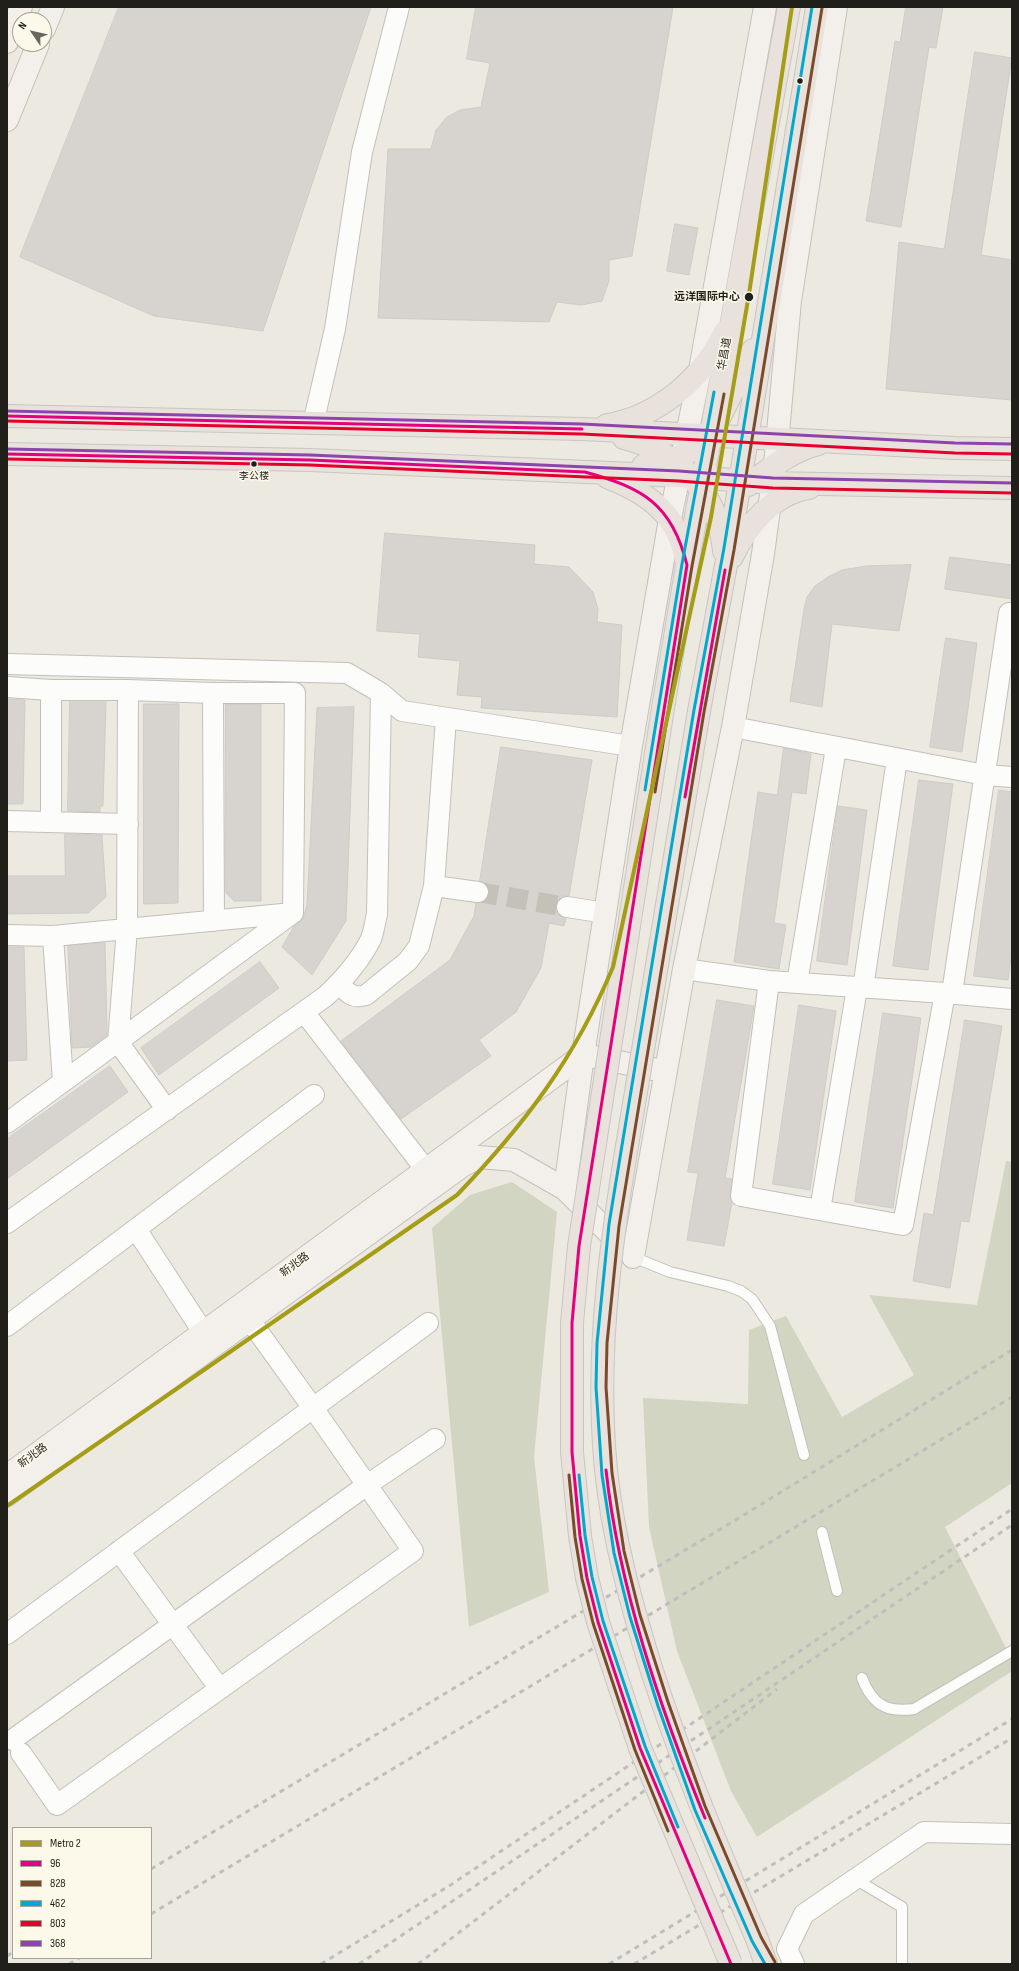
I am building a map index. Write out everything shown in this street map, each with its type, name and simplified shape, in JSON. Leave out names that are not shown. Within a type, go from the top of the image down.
[{"type":"main road","name":"华昌道","points":[[731,1964],[640,1748],[598,1622],[587,1578],[580,1536],[572,1452],[572,1330],[579,1246],[664,702],[687,565],[687,472],[712,435],[789,7]]},
{"type":"main road","points":[[766,1964],[757,1939],[700,1808],[663,1704],[635,1616],[617,1537],[606,1474],[603,1435],[602,1343],[614,1225],[699,711],[725,570],[756,481],[747,437],[817,7]]},
{"type":"main road","points":[[582,429],[623,422],[646,413],[671,398],[700,370],[716,350],[732,319]]},
{"type":"main road","points":[[687,472],[700,446],[712,435],[743,373],[765,323]]},
{"type":"main road","points":[[7,416],[582,429],[955,448],[1012,448]]},
{"type":"main road","points":[[582,429],[628,439],[648,447],[687,472],[717,518],[723,540],[725,570]]},
{"type":"main road","points":[[687,565],[700,539],[717,518],[756,481],[802,449],[837,441]]},
{"type":"main road","points":[[7,454],[310,460],[584,472],[687,472],[756,481],[1012,488]]},
{"type":"main road","points":[[584,472],[606,477],[632,488],[656,505],[670,519],[683,543],[687,565]]},
{"type":"main road","points":[[725,570],[742,538],[759,515],[769,506],[793,492],[831,484]]},
{"type":"street","points":[[7,42],[21,7]]},
{"type":"street","points":[[314,424],[336,329],[362,152],[399,7]]},
{"type":"street","points":[[565,1189],[583,1055],[631,746],[670,519],[687,472],[687,435],[765,7]]},
{"type":"street","points":[[633,1257],[684,969],[733,727],[763,554],[769,506],[756,481],[778,439],[790,301],[836,7]]},
{"type":"street","points":[[7,120],[35,52]]},
{"type":"street","points":[[769,981],[741,1196],[903,1225],[948,993],[985,775],[1009,613]]},
{"type":"street","points":[[7,664],[347,673],[381,693],[402,712],[631,746]]},
{"type":"street","points":[[7,687],[51,690],[295,693],[293,914]]},
{"type":"street","points":[[51,690],[51,822]]},
{"type":"street","points":[[128,690],[127,929],[118,1042],[167,1110]]},
{"type":"street","points":[[213,693],[214,921]]},
{"type":"street","points":[[7,1223],[304,1012],[339,983],[357,962],[371,938],[377,914],[381,693]]},
{"type":"street","points":[[339,983],[352,996],[366,996],[408,961],[419,946],[434,886],[446,718]]},
{"type":"street","points":[[733,727],[836,748],[985,775],[1012,777]]},
{"type":"street","points":[[797,983],[836,748]]},
{"type":"street","points":[[820,1210],[860,988],[897,759]]},
{"type":"street","points":[[7,821],[128,824]]},
{"type":"street","points":[[434,886],[478,892]]},
{"type":"street","points":[[568,907],[606,913]]},
{"type":"street","points":[[7,935],[53,936],[293,914]]},
{"type":"street","points":[[7,1123],[293,914]]},
{"type":"street","points":[[53,936],[63,1082]]},
{"type":"street","points":[[684,969],[769,981],[948,993],[1012,999]]},
{"type":"street","points":[[304,1012],[426,1170]]},
{"type":"street","points":[[583,1055],[666,1072]]},
{"type":"street","name":"新兆路","points":[[7,1476],[583,1055]]},
{"type":"street","points":[[7,1326],[314,1095]]},
{"type":"street","name":"新兆路","points":[[7,1495],[462,1166],[479,1157],[514,1160],[565,1189],[633,1257]]},
{"type":"street","points":[[136,1229],[203,1332]]},
{"type":"street","points":[[249,1319],[313,1408],[367,1485],[413,1552],[57,1805],[12,1747],[173,1625],[367,1485],[434,1439]]},
{"type":"street","points":[[7,1634],[428,1323]]},
{"type":"street","points":[[119,1551],[220,1688]]},
{"type":"street","points":[[794,1964],[787,1949],[804,1914],[924,1832],[1012,1834]]},
{"type":"street","points":[[757,1939],[771,1964]]},
{"type":"lane","points":[[633,1257],[670,1272],[728,1286],[741,1291],[752,1299],[770,1326],[804,1455]]},
{"type":"lane","points":[[822,1532],[837,1591]]},
{"type":"lane","points":[[862,1678],[866,1690],[875,1701],[888,1709],[914,1709],[1012,1651]]},
{"type":"lane","points":[[855,1879],[902,1906],[902,1964]]},
{"type":"green space","points":[[1006,1161],[1012,1162],[1012,1483],[945,1527],[1012,1660],[1012,1671],[757,1837],[731,1791],[677,1651],[649,1527],[643,1398],[748,1404],[749,1330],[786,1316],[842,1417],[914,1375],[869,1295],[977,1305]]},
{"type":"green space","points":[[512,1182],[557,1212],[534,1457],[549,1592],[469,1627],[432,1228],[470,1195]]},
{"type":"building","points":[[119,7],[371,7],[263,331],[154,316],[20,257]]},
{"type":"building","points":[[476,7],[673,7],[632,256],[609,260],[609,281],[602,301],[581,305],[557,302],[549,322],[378,318],[388,149],[431,149],[436,130],[447,117],[460,110],[481,107],[490,63],[467,59]]},
{"type":"building","points":[[906,7],[943,7],[936,48],[929,47],[901,227],[866,221],[895,41],[900,42]]},
{"type":"building","points":[[975,52],[1012,58],[981,255],[1012,260],[1012,400],[886,389],[899,242],[944,249]]},
{"type":"building","points":[[675,224],[698,228],[689,275],[667,271]]},
{"type":"building","points":[[385,533],[535,545],[534,564],[569,567],[593,592],[598,609],[597,622],[622,625],[617,717],[481,708],[482,697],[457,695],[460,661],[418,657],[420,634],[377,631]]},
{"type":"building","points":[[950,557],[1012,565],[1012,599],[945,589]]},
{"type":"building","points":[[911,565],[899,631],[832,624],[822,707],[790,701],[804,609],[807,597],[815,586],[842,570],[866,566]]},
{"type":"building","points":[[946,638],[977,643],[962,752],[930,747]]},
{"type":"building","points":[[7,699],[25,700],[23,804],[7,804]]},
{"type":"building","points":[[70,702],[106,702],[103,806],[100,806],[100,812],[68,811]]},
{"type":"building","points":[[144,704],[179,704],[178,903],[144,904]]},
{"type":"building","points":[[226,704],[261,704],[261,901],[234,901],[226,893]]},
{"type":"building","points":[[354,707],[346,921],[312,975],[282,947],[294,926],[303,919],[307,905],[317,708]]},
{"type":"building","points":[[501,747],[592,760],[569,896],[562,896],[556,905],[556,912],[560,916],[566,918],[564,926],[549,923],[541,968],[516,1012],[479,1040],[491,1056],[401,1119],[341,1041],[450,960],[474,916],[476,903],[483,902],[487,899],[489,893],[488,887],[480,881]]},
{"type":"building","points":[[784,748],[811,754],[806,794],[792,792],[774,923],[786,925],[779,969],[734,962],[758,792],[777,795]]},
{"type":"building","points":[[919,780],[953,784],[928,970],[893,966]]},
{"type":"building","points":[[999,790],[1012,792],[1012,951],[1008,980],[974,976]]},
{"type":"building","points":[[838,806],[867,810],[847,965],[817,961]]},
{"type":"building","points":[[65,834],[102,835],[106,897],[88,913],[7,914],[7,876],[65,876]]},
{"type":"building","points":[[105,943],[107,1035],[91,1047],[72,1048],[68,946]]},
{"type":"building","points":[[7,947],[24,947],[27,1060],[7,1061]]},
{"type":"building","points":[[260,962],[279,988],[159,1075],[141,1048]]},
{"type":"building","points":[[717,1000],[754,1006],[725,1178],[732,1179],[730,1195],[732,1202],[724,1246],[687,1240],[698,1173],[688,1172]]},
{"type":"building","points":[[799,1005],[836,1011],[810,1190],[773,1184]]},
{"type":"building","points":[[883,1013],[921,1018],[893,1208],[855,1202]]},
{"type":"building","points":[[965,1020],[1002,1026],[969,1222],[961,1221],[950,1288],[913,1281],[924,1213],[933,1215]]},
{"type":"building","points":[[110,1066],[128,1092],[7,1179],[7,1139]]},
{"type":"tunnel","points":[[478,892],[567,907]]},
{"type":"railway","points":[[152,1868],[734,1521],[1012,1350]]},
{"type":"railway","points":[[152,1913],[1012,1397]]},
{"type":"railway","points":[[321,1964],[449,1886],[1012,1509]]},
{"type":"railway","points":[[359,1964],[1012,1525]]},
{"type":"railway","points":[[418,1964],[777,1689]]},
{"type":"railway","points":[[609,1964],[1012,1719]]},
{"type":"railway","points":[[634,1964],[1012,1738]]},
{"type":"railway","points":[[7,1956],[12,1953]]},
{"type":"railway","points":[[69,1964],[77,1959]]},
{"type":"metro line","name":"2","points":[[7,1506],[457,1195],[482,1169],[526,1116],[565,1060],[582,1031],[613,967],[711,517],[749,294],[792,7]]},
{"type":"transit line","name":"462","points":[[765,1964],[752,1941],[695,1810],[658,1706],[630,1617],[614,1553],[602,1475],[596,1387],[597,1343],[609,1224],[694,710],[724,548],[812,7]]},
{"type":"transit line","name":"828","points":[[775,1962],[761,1937],[705,1806],[668,1702],[640,1615],[624,1551],[612,1473],[606,1387],[607,1343],[619,1226],[704,712],[734,550],[822,8]]},
{"type":"transit line","name":"462","points":[[645,790],[682,564],[714,392]]},
{"type":"transit line","name":"828","points":[[655,792],[692,566],[724,394]]},
{"type":"transit line","name":"368","points":[[7,411],[582,424],[955,443],[1012,444]]},
{"type":"transit line","name":"96","points":[[7,416],[582,429]]},
{"type":"transit line","name":"803","points":[[7,421],[582,434],[955,453],[1012,454]]},
{"type":"transit line","name":"368","points":[[7,449],[310,455],[679,471],[773,478],[1012,483]]},
{"type":"transit line","name":"96","points":[[7,454],[310,460],[585,472],[605,478],[639,492],[663,513],[673,527],[681,544],[687,565],[579,1246],[572,1323],[572,1452],[580,1536],[587,1578],[598,1622],[640,1748],[731,1964]]},
{"type":"transit line","name":"803","points":[[7,459],[310,465],[679,481],[773,488],[1012,493]]},
{"type":"transit line","name":"96","points":[[685,797],[725,570]]},
{"type":"transit line","name":"96","points":[[606,1470],[612,1514],[631,1603],[657,1691],[705,1818]]},
{"type":"transit line","name":"828","points":[[569,1475],[575,1537],[582,1579],[593,1623],[635,1750],[668,1831]]},
{"type":"transit line","name":"462","points":[[579,1475],[585,1535],[592,1577],[603,1621],[645,1746],[678,1827]]},
{"type":"place","name":"远洋国际中心","points":[[749,297]]},
{"type":"place","name":"李公楼","points":[[254,464]]}]
